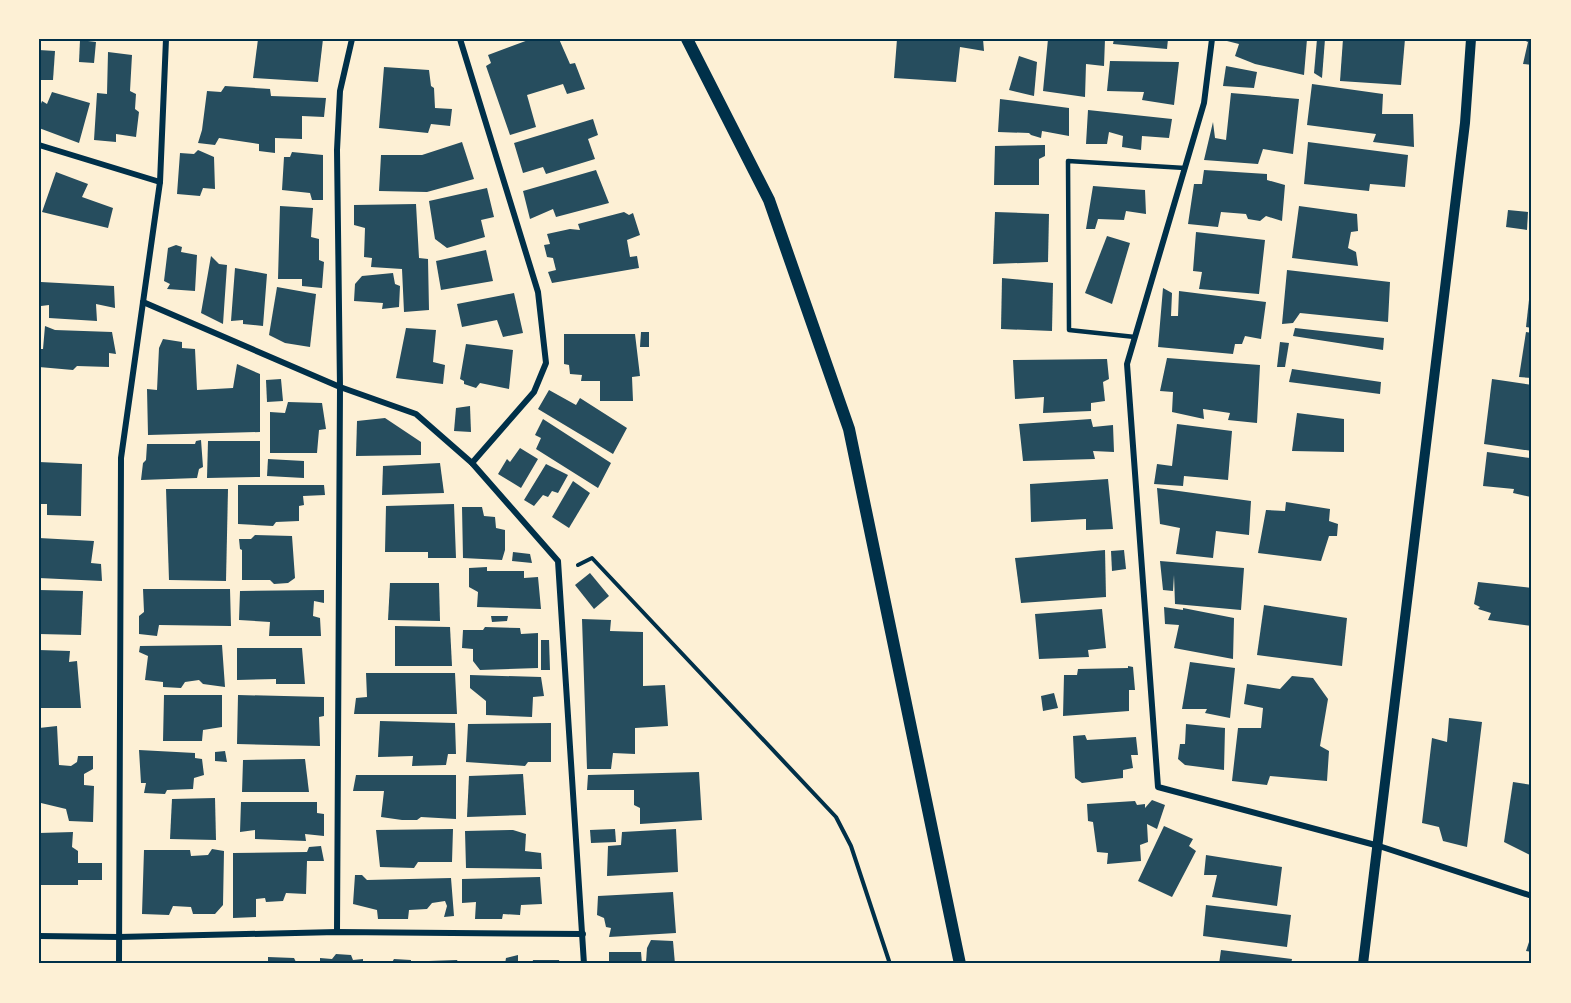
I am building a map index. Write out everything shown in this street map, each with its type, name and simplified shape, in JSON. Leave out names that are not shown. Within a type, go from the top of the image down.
[{"type":"main road","points":[[687,39],[769,200],[849,429],[960,964]]},
{"type":"street","points":[[119,964],[121,458],[160,182],[166,39]]},
{"type":"street","points":[[337,932],[340,387],[337,150],[340,91],[352,39]]},
{"type":"street","points":[[460,39],[538,292],[546,363],[534,392],[472,463]]},
{"type":"street","points":[[1212,39],[1204,103],[1127,363],[1158,787],[1379,846],[1532,896]]},
{"type":"street","points":[[1363,964],[1462,147],[1471,39]]},
{"type":"street","points":[[39,145],[160,182]]},
{"type":"street","points":[[143,302],[340,387],[416,414],[472,463],[558,561],[584,964]]},
{"type":"street","points":[[39,936],[119,937],[337,932],[583,934]]},
{"type":"lane","points":[[1135,337],[1069,330],[1068,161],[1185,168]]},
{"type":"path","points":[[559,574],[592,558],[836,816],[851,846],[890,964]]},
{"type":"building","points":[[258,39],[323,39],[318,82],[253,78]]},
{"type":"building","points":[[531,39],[559,39],[570,64],[575,63],[585,89],[567,94],[563,84],[527,95],[536,127],[510,135],[486,66],[491,63],[488,55]]},
{"type":"building","points":[[897,39],[983,39],[984,51],[960,47],[956,82],[894,78]]},
{"type":"building","points":[[1048,39],[1105,39],[1104,66],[1086,64],[1085,97],[1043,91]]},
{"type":"building","points":[[1114,39],[1168,39],[1167,49],[1113,44]]},
{"type":"building","points":[[1307,39],[1304,75],[1255,64],[1235,56],[1239,44],[1223,40]]},
{"type":"building","points":[[1317,39],[1325,39],[1322,78],[1314,73]]},
{"type":"building","points":[[1343,39],[1405,39],[1401,85],[1340,81]]},
{"type":"building","points":[[1521,39],[1532,39],[1532,65],[1523,64],[1528,42]]},
{"type":"building","points":[[80,40],[96,42],[94,63],[79,62]]},
{"type":"building","points":[[39,50],[55,51],[53,80],[39,80]]},
{"type":"building","points":[[108,52],[132,55],[130,91],[136,94],[135,109],[139,112],[136,137],[116,134],[116,142],[94,140],[97,93],[107,94]]},
{"type":"building","points":[[1019,56],[1037,62],[1034,96],[1009,90]]},
{"type":"building","points":[[1110,61],[1179,62],[1174,105],[1142,100],[1144,92],[1107,91]]},
{"type":"building","points":[[1226,66],[1257,72],[1254,88],[1223,86]]},
{"type":"building","points":[[384,67],[429,70],[431,86],[434,88],[435,108],[452,109],[450,126],[431,124],[428,133],[379,128]]},
{"type":"building","points":[[1312,84],[1383,94],[1382,114],[1413,114],[1414,147],[1373,142],[1376,134],[1307,125]]},
{"type":"building","points":[[225,86],[270,89],[271,96],[326,98],[324,117],[302,116],[302,139],[275,138],[275,153],[259,151],[259,144],[219,138],[215,145],[198,143],[207,91],[221,92]]},
{"type":"building","points":[[52,92],[90,103],[79,143],[39,128],[39,109],[42,101],[47,104]]},
{"type":"building","points":[[1231,93],[1299,99],[1293,154],[1263,149],[1258,164],[1204,160],[1213,122],[1215,138],[1226,140]]},
{"type":"building","points":[[1000,99],[1069,108],[1069,136],[1042,131],[1041,138],[1029,133],[998,132]]},
{"type":"building","points":[[1088,110],[1172,119],[1169,138],[1142,136],[1141,150],[1122,147],[1123,136],[1109,132],[1107,144],[1086,144]]},
{"type":"building","points":[[593,119],[598,135],[588,139],[595,159],[546,174],[543,167],[523,173],[514,143]]},
{"type":"building","points":[[462,142],[474,179],[427,192],[379,191],[381,155],[422,155]]},
{"type":"building","points":[[1308,142],[1408,155],[1405,187],[1370,184],[1369,191],[1304,184]]},
{"type":"building","points":[[1045,145],[1045,156],[1039,159],[1039,185],[994,185],[995,146]]},
{"type":"building","points":[[198,150],[214,157],[215,189],[203,188],[200,196],[177,194],[180,153],[194,154]]},
{"type":"building","points":[[292,152],[323,155],[323,200],[312,200],[310,193],[282,190],[284,157],[290,157]]},
{"type":"building","points":[[596,170],[609,203],[556,217],[553,209],[530,219],[523,191]]},
{"type":"building","points":[[1204,170],[1267,174],[1267,180],[1285,185],[1282,221],[1266,216],[1260,221],[1248,219],[1246,214],[1221,212],[1218,227],[1188,224],[1194,184],[1202,184]]},
{"type":"building","points":[[56,172],[88,184],[82,197],[113,208],[108,228],[42,212]]},
{"type":"building","points":[[1093,186],[1145,190],[1146,214],[1126,211],[1124,220],[1098,219],[1095,229],[1086,229]]},
{"type":"building","points":[[487,188],[494,217],[481,220],[485,237],[447,248],[435,239],[429,201]]},
{"type":"building","points":[[416,204],[419,258],[428,259],[429,310],[404,312],[402,269],[371,267],[372,258],[364,257],[365,228],[354,225],[354,205]]},
{"type":"building","points":[[280,206],[313,208],[311,237],[319,239],[319,260],[324,262],[322,288],[302,286],[302,279],[278,279]]},
{"type":"building","points":[[1299,206],[1357,214],[1358,231],[1351,232],[1348,248],[1356,252],[1358,266],[1292,258]]},
{"type":"building","points":[[1508,210],[1528,212],[1527,230],[1506,227]]},
{"type":"building","points":[[624,212],[629,215],[633,213],[640,235],[627,240],[630,257],[637,256],[639,268],[552,283],[548,272],[556,270],[553,258],[547,257],[544,245],[550,244],[547,234],[570,229],[580,230],[578,224]]},
{"type":"building","points":[[995,212],[1049,214],[1048,262],[993,264]]},
{"type":"building","points":[[1196,232],[1265,240],[1259,294],[1199,289],[1202,272],[1193,271]]},
{"type":"building","points":[[1107,236],[1130,243],[1112,304],[1085,293]]},
{"type":"building","points":[[176,245],[182,247],[181,252],[197,255],[195,291],[167,289],[170,284],[164,281],[168,248]]},
{"type":"building","points":[[486,250],[493,281],[441,290],[436,261]]},
{"type":"building","points":[[211,256],[219,264],[227,265],[223,324],[201,313]]},
{"type":"building","points":[[235,268],[267,274],[263,326],[243,324],[243,320],[231,321]]},
{"type":"building","points":[[1287,270],[1390,282],[1388,322],[1300,313],[1293,323],[1282,324]]},
{"type":"building","points":[[393,273],[395,284],[400,286],[399,307],[382,309],[383,303],[354,301],[355,284],[362,276]]},
{"type":"building","points":[[1002,278],[1053,283],[1052,331],[1001,329]]},
{"type":"building","points":[[41,282],[114,286],[115,308],[96,304],[97,321],[49,318],[49,305],[41,306]]},
{"type":"building","points":[[277,287],[316,294],[310,347],[285,343],[269,335]]},
{"type":"building","points":[[1163,288],[1172,293],[1171,316],[1178,316],[1179,291],[1266,302],[1261,339],[1245,336],[1242,344],[1235,344],[1233,354],[1158,347]]},
{"type":"building","points":[[1530,291],[1532,291],[1532,328],[1526,327]]},
{"type":"building","points":[[514,293],[523,333],[503,337],[497,320],[462,327],[457,304]]},
{"type":"building","points":[[45,326],[55,330],[112,332],[116,354],[109,353],[109,367],[77,366],[73,370],[39,367],[39,349],[43,349]]},
{"type":"building","points":[[406,328],[436,330],[433,362],[445,365],[443,384],[396,378]]},
{"type":"building","points":[[1295,328],[1384,338],[1383,350],[1293,336]]},
{"type":"building","points":[[641,332],[649,332],[649,347],[640,347]]},
{"type":"building","points":[[1526,332],[1532,333],[1532,378],[1519,377]]},
{"type":"building","points":[[564,334],[635,334],[640,376],[632,377],[633,401],[600,401],[600,381],[581,381],[582,375],[570,374],[569,365],[564,364]]},
{"type":"building","points":[[163,339],[182,342],[182,348],[195,349],[197,390],[233,388],[237,364],[260,374],[260,432],[148,435],[147,389],[157,390],[159,348]]},
{"type":"building","points":[[1280,342],[1289,343],[1285,367],[1277,367]]},
{"type":"building","points":[[466,344],[513,350],[509,389],[480,383],[476,388],[464,384],[464,381],[460,379]]},
{"type":"building","points":[[1167,358],[1260,365],[1257,423],[1228,420],[1230,413],[1203,409],[1204,419],[1172,412],[1173,392],[1160,391]]},
{"type":"building","points":[[1107,359],[1109,379],[1103,382],[1105,401],[1091,403],[1091,411],[1043,413],[1044,397],[1015,399],[1013,360]]},
{"type":"building","points":[[1292,369],[1381,382],[1380,394],[1289,382]]},
{"type":"building","points":[[281,379],[283,401],[267,402],[266,380]]},
{"type":"building","points":[[1492,379],[1532,385],[1532,451],[1484,444]]},
{"type":"building","points":[[549,390],[576,405],[580,398],[627,428],[613,454],[538,409]]},
{"type":"building","points":[[288,402],[322,403],[326,429],[319,430],[317,453],[270,453],[270,412],[285,413]]},
{"type":"building","points":[[470,406],[471,432],[454,431],[456,408]]},
{"type":"building","points":[[1297,413],[1344,419],[1344,452],[1292,451]]},
{"type":"building","points":[[385,418],[421,442],[421,455],[356,456],[357,421]]},
{"type":"building","points":[[543,419],[611,463],[598,488],[536,449],[541,438],[535,435]]},
{"type":"building","points":[[1091,419],[1093,427],[1113,425],[1114,452],[1093,451],[1095,459],[1023,461],[1019,424]]},
{"type":"building","points":[[1177,424],[1232,431],[1228,480],[1184,476],[1183,486],[1154,484],[1157,464],[1172,466]]},
{"type":"building","points":[[201,440],[203,467],[199,469],[197,478],[141,480],[147,444],[195,444],[196,441]]},
{"type":"building","points":[[208,441],[260,441],[260,477],[207,478]]},
{"type":"building","points":[[520,448],[538,459],[521,488],[498,474],[507,459],[510,462]]},
{"type":"building","points":[[1487,452],[1530,458],[1531,497],[1513,493],[1514,489],[1483,486]]},
{"type":"building","points":[[268,459],[304,461],[304,478],[267,476]]},
{"type":"building","points":[[39,462],[82,464],[81,516],[47,515],[47,504],[39,504]]},
{"type":"building","points":[[440,463],[444,493],[382,495],[383,466]]},
{"type":"building","points":[[546,464],[568,475],[558,493],[552,491],[548,497],[543,495],[534,506],[524,500]]},
{"type":"building","points":[[1108,479],[1113,529],[1086,530],[1086,519],[1031,522],[1030,484]]},
{"type":"building","points":[[573,481],[590,493],[569,528],[552,517]]},
{"type":"building","points":[[238,485],[324,485],[325,495],[303,496],[304,505],[299,506],[299,521],[276,522],[273,526],[238,524]]},
{"type":"building","points":[[1157,488],[1251,501],[1249,535],[1216,531],[1213,558],[1176,554],[1180,528],[1160,524]]},
{"type":"building","points":[[166,489],[228,489],[226,581],[169,580]]},
{"type":"building","points":[[1286,502],[1330,509],[1329,521],[1338,524],[1337,536],[1329,536],[1321,561],[1258,553],[1266,510],[1285,511]]},
{"type":"building","points":[[454,504],[456,558],[428,558],[428,552],[385,552],[386,506]]},
{"type":"building","points":[[462,507],[482,507],[484,516],[495,517],[496,528],[505,530],[505,550],[502,560],[463,558]]},
{"type":"building","points":[[255,535],[292,536],[295,578],[288,583],[274,584],[270,580],[242,580],[242,550],[239,539],[251,539]]},
{"type":"building","points":[[39,538],[94,541],[91,563],[101,564],[102,581],[39,578]]},
{"type":"building","points":[[1105,550],[1106,597],[1021,603],[1015,558]]},
{"type":"building","points":[[1124,550],[1126,569],[1112,571],[1111,551]]},
{"type":"building","points":[[513,552],[530,554],[532,563],[512,561]]},
{"type":"building","points":[[1160,561],[1244,568],[1241,610],[1175,604],[1174,575],[1173,591],[1163,590]]},
{"type":"building","points":[[487,567],[487,571],[524,571],[524,578],[538,577],[541,609],[477,607],[478,592],[469,587],[469,568]]},
{"type":"building","points":[[590,573],[609,596],[594,609],[575,585]]},
{"type":"building","points":[[1478,582],[1532,588],[1532,626],[1488,620],[1491,613],[1478,609],[1480,607],[1474,604]]},
{"type":"building","points":[[390,583],[439,583],[440,621],[388,620]]},
{"type":"building","points":[[143,589],[230,589],[231,626],[159,625],[157,636],[139,634],[139,616],[144,612]]},
{"type":"building","points":[[39,590],[83,591],[81,635],[39,634]]},
{"type":"building","points":[[324,590],[324,603],[314,601],[313,616],[320,618],[321,636],[269,636],[270,622],[239,620],[240,591]]},
{"type":"building","points":[[1264,605],[1347,618],[1342,666],[1257,655]]},
{"type":"building","points":[[1164,607],[1183,610],[1183,608],[1234,618],[1233,659],[1174,648],[1179,625],[1165,624]]},
{"type":"building","points":[[1102,609],[1106,648],[1088,650],[1089,657],[1039,659],[1035,614]]},
{"type":"building","points":[[491,616],[508,616],[507,621],[492,622]]},
{"type":"building","points":[[582,619],[611,620],[610,631],[643,632],[643,686],[665,685],[668,726],[635,728],[635,754],[613,753],[611,769],[587,769]]},
{"type":"building","points":[[395,626],[450,627],[452,666],[395,666]]},
{"type":"building","points":[[485,627],[520,628],[521,634],[538,633],[538,668],[480,670],[473,661],[473,649],[462,648],[463,630],[483,630]]},
{"type":"building","points":[[541,640],[549,640],[550,670],[541,670]]},
{"type":"building","points":[[222,645],[225,687],[203,684],[199,680],[185,682],[181,688],[163,687],[163,682],[145,680],[148,656],[139,652],[140,646]]},
{"type":"building","points":[[237,648],[302,648],[305,684],[276,684],[276,679],[237,680]]},
{"type":"building","points":[[39,650],[70,651],[69,662],[77,661],[81,708],[39,708]]},
{"type":"building","points":[[1190,662],[1235,668],[1230,718],[1205,713],[1207,709],[1182,709]]},
{"type":"building","points":[[1128,666],[1133,667],[1135,690],[1129,690],[1129,711],[1063,716],[1064,675],[1077,675],[1078,669],[1128,668]]},
{"type":"building","points":[[366,673],[455,673],[457,714],[354,714],[356,698],[367,697]]},
{"type":"building","points":[[470,675],[541,677],[544,696],[533,697],[532,717],[486,715],[486,701],[470,688]]},
{"type":"building","points":[[1292,676],[1313,678],[1328,699],[1320,746],[1329,751],[1327,781],[1270,776],[1267,785],[1232,781],[1238,728],[1261,728],[1263,708],[1244,704],[1247,684],[1280,689]]},
{"type":"building","points":[[1054,693],[1058,708],[1043,711],[1041,696]]},
{"type":"building","points":[[164,695],[222,695],[222,727],[203,730],[202,741],[163,741]]},
{"type":"building","points":[[238,695],[324,697],[324,716],[319,717],[320,746],[237,744]]},
{"type":"building","points":[[1449,718],[1482,722],[1467,847],[1443,841],[1439,827],[1422,823],[1432,738],[1447,742]]},
{"type":"building","points":[[380,721],[455,723],[456,754],[448,754],[446,765],[412,766],[413,756],[378,757]]},
{"type":"building","points":[[551,723],[551,762],[528,762],[525,766],[466,762],[468,724]]},
{"type":"building","points":[[1186,724],[1225,728],[1224,770],[1185,765],[1178,759],[1180,744],[1185,744]]},
{"type":"building","points":[[57,726],[59,765],[71,766],[77,762],[78,756],[93,756],[93,769],[84,774],[84,785],[94,786],[93,822],[69,821],[66,809],[41,803],[41,813],[39,813],[39,728]]},
{"type":"building","points":[[1085,735],[1087,740],[1136,737],[1138,755],[1131,755],[1133,768],[1123,770],[1123,778],[1082,783],[1075,778],[1073,736]]},
{"type":"building","points":[[139,750],[195,753],[195,758],[202,759],[204,775],[194,778],[193,789],[167,790],[165,794],[144,793],[146,783],[141,783]]},
{"type":"building","points":[[225,751],[227,762],[215,761],[215,752]]},
{"type":"building","points":[[305,759],[309,792],[242,792],[243,760]]},
{"type":"building","points":[[699,772],[702,820],[640,824],[640,808],[634,805],[634,790],[587,790],[588,775]]},
{"type":"building","points":[[523,774],[526,815],[467,817],[469,776]]},
{"type":"building","points":[[356,775],[456,775],[456,819],[421,817],[417,820],[402,820],[381,817],[384,791],[353,791]]},
{"type":"building","points":[[1513,782],[1532,785],[1532,856],[1504,842]]},
{"type":"building","points":[[215,798],[216,840],[170,839],[172,799]]},
{"type":"building","points":[[1152,800],[1165,805],[1157,829],[1147,824],[1148,842],[1140,845],[1141,861],[1107,864],[1108,853],[1097,852],[1093,822],[1088,821],[1087,804],[1135,801],[1137,805],[1145,804],[1145,808]]},
{"type":"building","points":[[241,802],[317,802],[317,813],[324,814],[324,836],[305,834],[306,841],[255,839],[255,830],[240,832]]},
{"type":"building","points":[[1164,826],[1193,839],[1189,846],[1196,851],[1172,897],[1138,881]]},
{"type":"building","points":[[453,829],[452,862],[418,862],[414,868],[380,867],[376,830]]},
{"type":"building","points":[[615,829],[616,842],[591,843],[590,830]]},
{"type":"building","points":[[676,829],[678,872],[607,876],[608,846],[621,845],[622,832]]},
{"type":"building","points":[[513,830],[526,834],[525,851],[541,853],[542,869],[466,868],[465,831]]},
{"type":"building","points":[[73,832],[72,847],[78,851],[78,863],[102,863],[102,880],[78,880],[78,885],[39,885],[39,833]]},
{"type":"building","points":[[321,846],[324,861],[307,861],[306,894],[286,893],[283,901],[266,902],[265,898],[256,899],[256,917],[233,918],[233,853],[307,852],[309,847]]},
{"type":"building","points":[[212,849],[224,851],[223,905],[215,914],[193,914],[191,907],[173,906],[169,915],[142,914],[144,850],[190,850],[191,856],[208,855]]},
{"type":"building","points":[[1206,855],[1282,867],[1277,906],[1212,897],[1217,875],[1204,875]]},
{"type":"building","points":[[355,875],[362,875],[367,880],[451,878],[454,916],[444,917],[447,906],[445,901],[432,903],[427,909],[409,910],[408,919],[378,919],[377,910],[353,904]]},
{"type":"building","points":[[540,877],[542,904],[521,905],[520,915],[503,914],[502,919],[475,919],[476,902],[462,903],[462,879]]},
{"type":"building","points":[[673,892],[676,933],[609,937],[611,928],[606,927],[604,918],[597,915],[598,896]]},
{"type":"building","points":[[1206,905],[1291,915],[1287,947],[1203,936]]},
{"type":"building","points":[[1532,933],[1532,952],[1526,951]]},
{"type":"building","points":[[651,940],[673,941],[675,964],[646,962],[647,948]]},
{"type":"building","points":[[1221,950],[1292,959],[1291,964],[1219,964]]},
{"type":"building","points":[[609,952],[641,952],[642,964],[609,964]]},
{"type":"building","points":[[336,954],[351,955],[353,960],[363,959],[363,964],[320,964],[320,958],[332,959]]},
{"type":"building","points":[[518,955],[518,964],[505,964],[506,958]]},
{"type":"building","points":[[268,957],[294,958],[296,962],[311,961],[311,964],[268,964]]},
{"type":"building","points":[[394,959],[411,960],[411,964],[391,964]]},
{"type":"building","points":[[457,960],[459,964],[429,964],[429,961]]},
{"type":"building","points":[[533,960],[559,960],[560,964],[532,964]]}]
